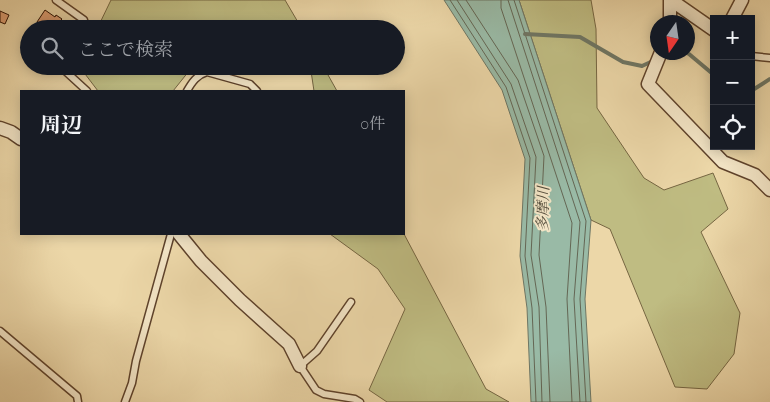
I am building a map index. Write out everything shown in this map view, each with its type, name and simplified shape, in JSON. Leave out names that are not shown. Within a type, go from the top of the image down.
[{"type":"street","points":[[670,0],[670,15]]},
{"type":"street","points":[[670,0],[710,27]]},
{"type":"street","points":[[734,15],[742,0]]},
{"type":"street","points":[[658,60],[648,84],[723,162],[755,175],[770,190]]},
{"type":"street","points":[[0,128],[20,138]]},
{"type":"street","points":[[180,235],[200,261],[289,344],[300,366]]},
{"type":"lane","points":[[56,0],[84,20]]},
{"type":"lane","points":[[755,56],[770,58]]},
{"type":"lane","points":[[70,75],[86,90]]},
{"type":"lane","points":[[188,90],[193,81],[200,75]]},
{"type":"lane","points":[[218,75],[250,84],[256,90]]},
{"type":"lane","points":[[125,402],[132,383],[136,361],[171,235]]},
{"type":"lane","points":[[351,302],[317,351],[300,366],[316,390],[324,394],[355,399],[360,402]]},
{"type":"lane","points":[[0,331],[77,396],[78,402]]},
{"type":"shaded area","points":[[111,0],[285,0],[297,20],[101,20]]},
{"type":"shaded area","points":[[519,0],[591,0],[596,29],[597,108],[644,178],[664,190],[713,173],[728,209],[701,232],[740,313],[734,354],[707,389],[675,387],[610,229],[591,220]]},
{"type":"shaded area","points":[[86,75],[186,75],[174,90],[97,90]]},
{"type":"shaded area","points":[[312,75],[328,75],[336,90],[314,90]]},
{"type":"shaded area","points":[[331,235],[405,235],[486,389],[509,402],[387,402],[369,390],[405,309],[378,269]]},
{"type":"water","name":"多摩川","points":[[444,0],[519,0],[591,220],[585,299],[591,402],[531,402],[527,308],[520,256],[525,159],[502,90]]},
{"type":"building","points":[[45,10],[55,17],[56,15],[62,19],[61,20],[38,20]]},
{"type":"building","points":[[0,11],[9,15],[5,24],[0,22]]},
{"type":"waterway","points":[[525,34],[580,37],[623,62],[642,66],[655,60]]},
{"type":"waterway","points":[[695,59],[710,72]]},
{"type":"waterway","points":[[755,88],[770,79]]}]
